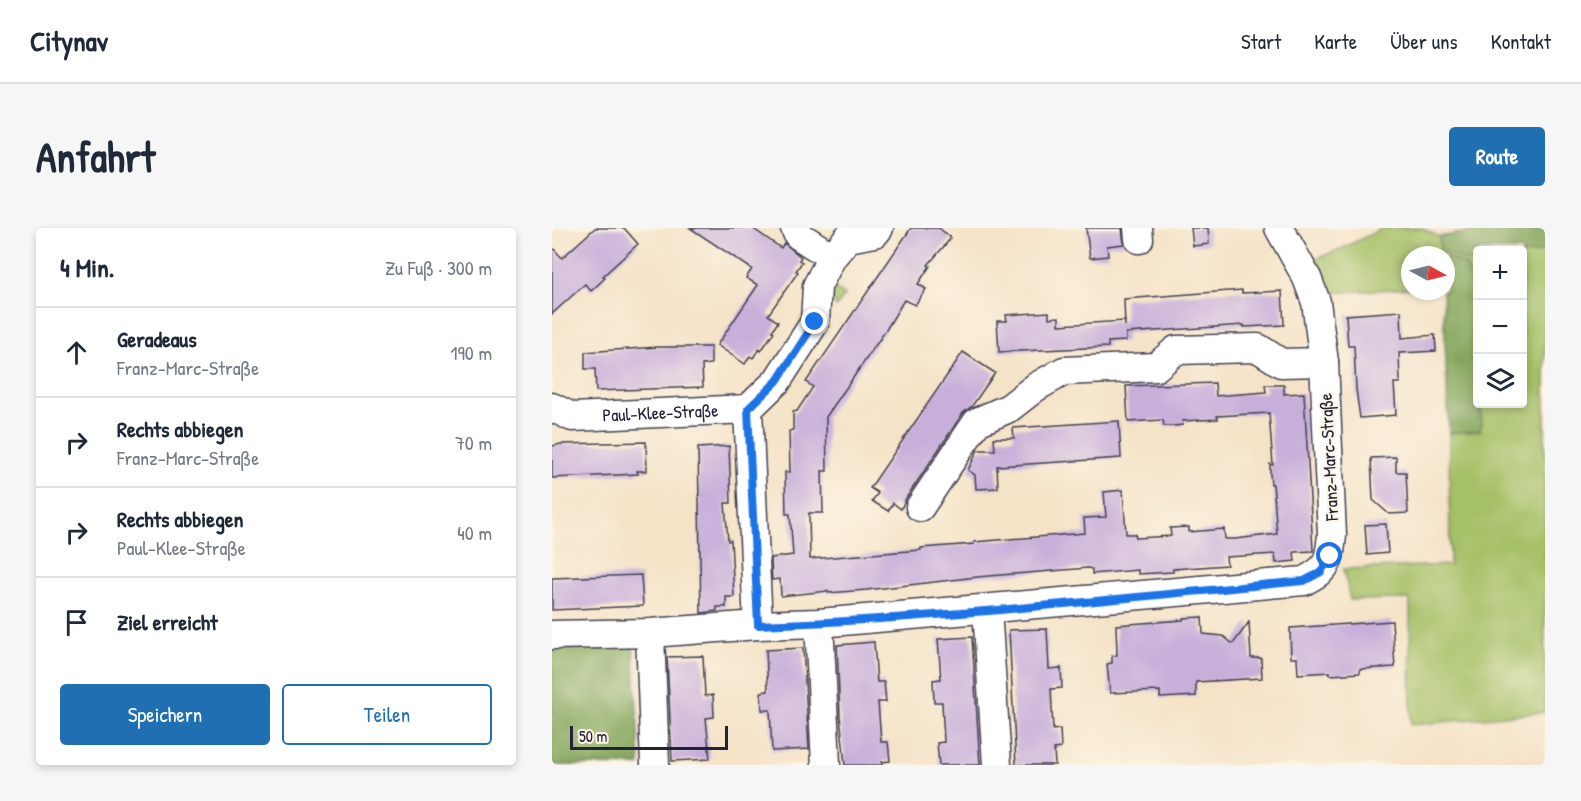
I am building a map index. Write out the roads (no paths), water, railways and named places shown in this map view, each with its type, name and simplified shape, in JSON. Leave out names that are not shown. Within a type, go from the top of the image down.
[{"type":"street","points":[[795,228],[798,235],[832,257]]},
{"type":"street","points":[[758,625],[748,409],[777,381],[815,322],[817,286],[832,257],[848,238],[875,233],[879,228]]},
{"type":"street","name":"Franz-Marc-Straße","points":[[552,635],[650,633],[819,623],[1304,581],[1321,572],[1330,556],[1332,535],[1324,362],[1316,302],[1307,278],[1279,228]]},
{"type":"street","points":[[920,507],[977,422],[1009,408],[1036,387],[1064,371],[1156,367],[1176,350],[1258,348],[1281,363],[1324,362]]},
{"type":"street","name":"Paul-Klee-Straße","points":[[552,406],[572,417],[748,409]]},
{"type":"street","points":[[987,609],[997,765]]},
{"type":"street","points":[[819,623],[826,765]]},
{"type":"street","points":[[650,633],[655,765]]}]
